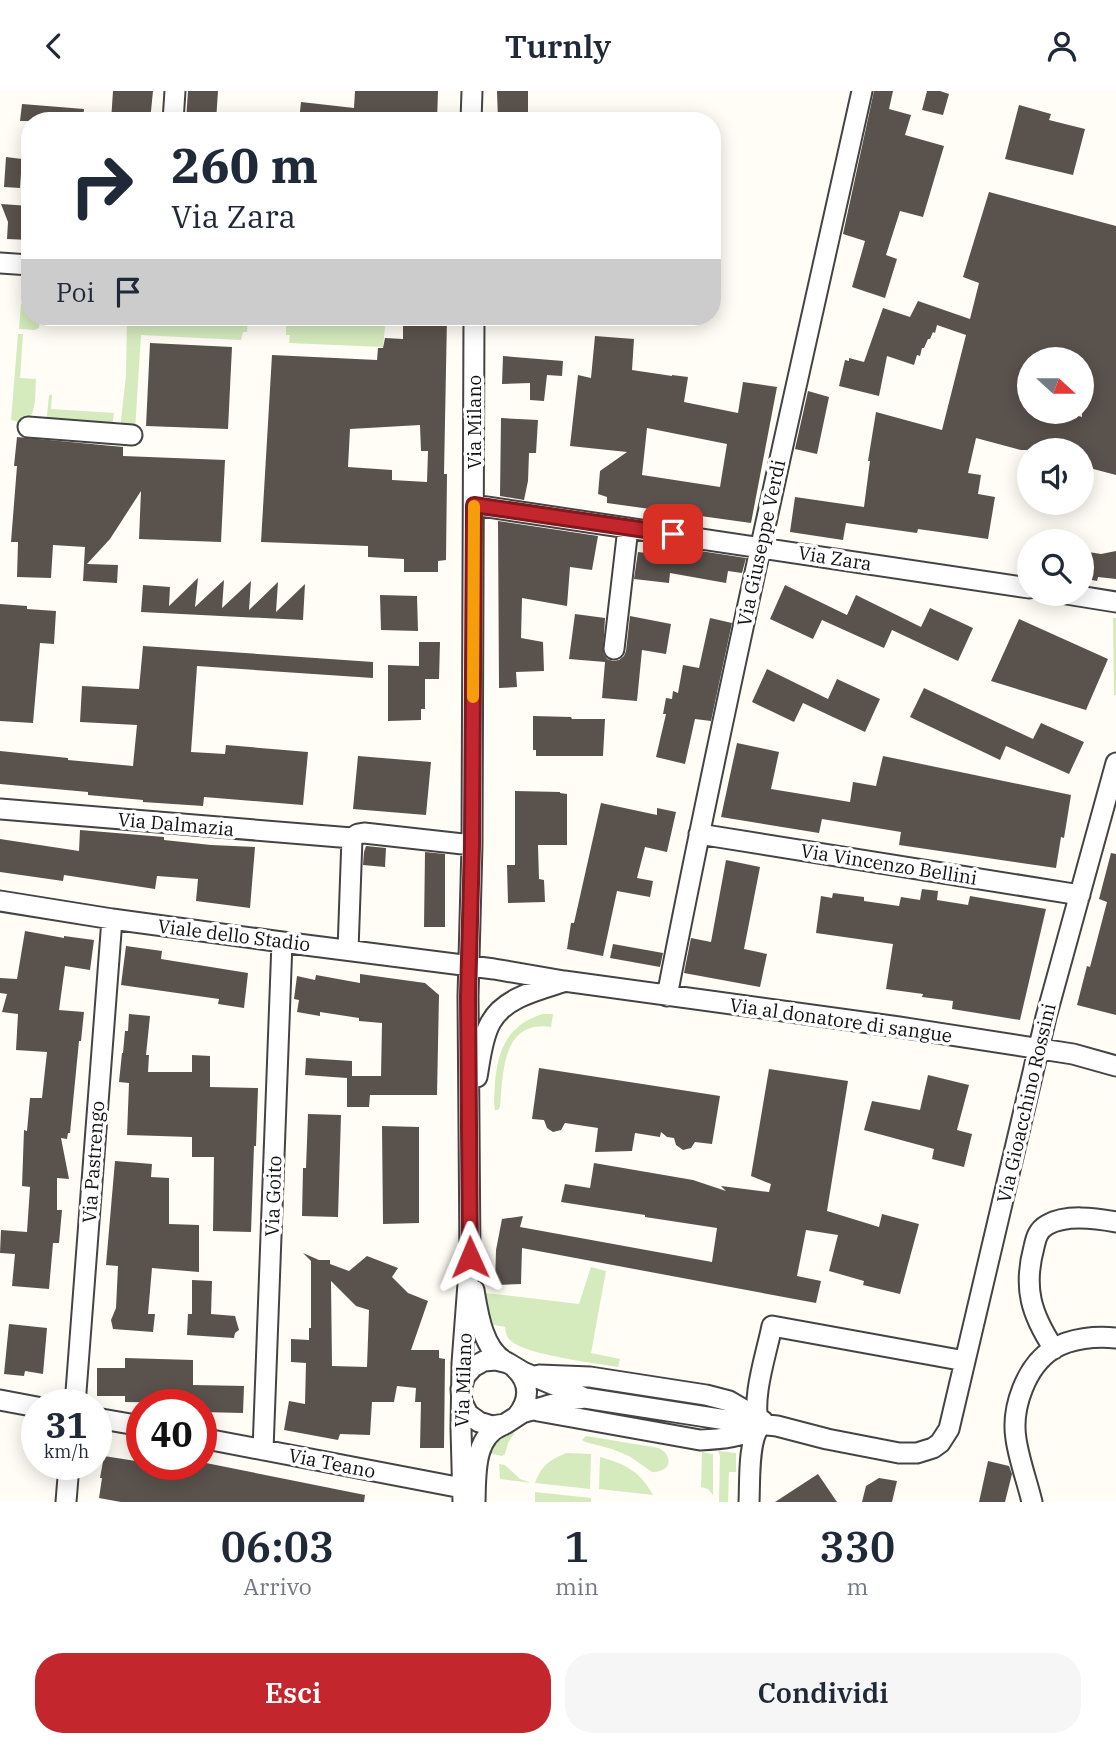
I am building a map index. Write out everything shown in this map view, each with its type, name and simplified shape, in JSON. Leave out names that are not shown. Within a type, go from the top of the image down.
[{"type":"street","points":[[174,112],[175,91]]},
{"type":"street","points":[[471,112],[472,91]]},
{"type":"street","name":"Via Giuseppe Verdi","points":[[667,996],[760,547],[862,91]]},
{"type":"street","points":[[0,263],[21,264]]},
{"type":"street","name":"Via Milano","points":[[467,1497],[461,1393],[470,1257],[469,966],[474,326]]},
{"type":"street","points":[[27,427],[132,435]]},
{"type":"street","name":"Via Zara","points":[[474,505],[1017,586]]},
{"type":"street","points":[[614,649],[628,528]]},
{"type":"street","points":[[1094,598],[1116,602]]},
{"type":"street","name":"Via Gioacchino Rossini","points":[[759,1428],[899,1453],[925,1451],[940,1443],[949,1429],[1046,1017],[1116,763]]},
{"type":"street","name":"Via Dalmazia","points":[[0,809],[352,838],[364,833],[472,845]]},
{"type":"street","name":"Via Vincenzo Bellini","points":[[699,834],[1080,895]]},
{"type":"street","points":[[348,950],[352,838]]},
{"type":"street","name":"Viale dello Stadio","points":[[0,901],[112,919],[469,966]]},
{"type":"street","name":"Via Pastrengo","points":[[76,1389],[112,919]]},
{"type":"street","name":"Via Goito","points":[[263,1450],[282,942]]},
{"type":"street","name":"Via al donatore di sangue","points":[[469,966],[900,1027],[1073,1054],[1116,1066]]},
{"type":"street","name":"Via al donatore di sangue","points":[[504,1007],[564,981]]},
{"type":"street","name":"Via Milano","points":[[470,1116],[487,1030],[491,1021],[504,1007]]},
{"type":"street","points":[[1054,1349],[1040,1328],[1029,1285],[1028,1272],[1038,1232],[1046,1225],[1066,1219],[1116,1223]]},
{"type":"street","name":"Via Milano","points":[[470,1257],[481,1326],[500,1358],[517,1369]]},
{"type":"street","points":[[749,1502],[759,1428],[757,1395],[772,1326],[965,1361]]},
{"type":"street","points":[[1032,1502],[1016,1438],[1019,1398],[1028,1378],[1040,1361],[1054,1349],[1074,1341],[1101,1336],[1116,1338]]},
{"type":"street","points":[[584,1398],[569,1400],[490,1426],[476,1420],[464,1408],[461,1393],[464,1379],[474,1366],[493,1360],[584,1398],[759,1428]]},
{"type":"street","points":[[517,1369],[706,1395],[729,1401],[759,1428]]},
{"type":"street","points":[[517,1369],[527,1390],[526,1401],[517,1417]]},
{"type":"street","points":[[0,1400],[21,1404]]},
{"type":"street","points":[[517,1417],[545,1412],[700,1440],[725,1439],[759,1428]]},
{"type":"street","name":"Via Milano","points":[[467,1497],[481,1450],[489,1434],[517,1417]]},
{"type":"street","name":"Via Teano","points":[[217,1441],[467,1497]]},
{"type":"street","points":[[66,1502],[68,1480]]},
{"type":"green space","points":[[21,304],[21,326],[39,326],[35,330],[19,329]]},
{"type":"green space","points":[[127,326],[247,326],[247,332],[243,332],[241,340],[141,335],[135,431],[120,429],[126,375]]},
{"type":"green space","points":[[286,326],[385,326],[383,347],[289,343],[290,335],[286,335]]},
{"type":"green space","points":[[18,334],[23,334],[20,378],[36,379],[33,411],[28,419],[22,421],[11,420]]},
{"type":"green space","points":[[52,394],[51,409],[114,413],[112,428],[46,424],[49,396]]},
{"type":"green space","points":[[1113,618],[1116,618],[1116,695],[1114,695]]},
{"type":"green space","points":[[543,1014],[553,1014],[551,1027],[535,1027],[523,1032],[514,1040],[508,1052],[500,1107],[495,1110],[495,1082],[499,1058],[507,1039],[522,1024]]},
{"type":"green space","points":[[591,1267],[606,1271],[591,1353],[620,1359],[618,1367],[562,1358],[519,1346],[507,1336],[505,1327],[489,1324],[486,1293],[579,1304]]},
{"type":"green space","points":[[515,1432],[505,1454],[502,1456],[488,1453],[499,1440]]},
{"type":"green space","points":[[586,1436],[659,1448],[667,1456],[668,1464],[663,1470],[652,1472],[629,1456],[585,1442],[582,1440]]},
{"type":"green space","points":[[718,1451],[736,1453],[736,1472],[729,1472],[728,1502],[719,1502]]},
{"type":"green space","points":[[702,1452],[713,1454],[713,1495],[708,1489],[701,1487]]},
{"type":"green space","points":[[566,1453],[591,1454],[590,1489],[535,1483],[546,1464]]},
{"type":"green space","points":[[600,1457],[637,1474],[653,1495],[599,1489]]},
{"type":"green space","points":[[499,1464],[505,1465],[520,1479],[531,1483],[500,1479]]},
{"type":"green space","points":[[535,1492],[591,1498],[591,1502],[535,1502]]},
{"type":"building","points":[[113,91],[153,91],[151,112],[112,112]]},
{"type":"building","points":[[188,91],[218,91],[217,112],[187,112]]},
{"type":"building","points":[[355,91],[438,91],[437,112],[300,112],[301,102],[354,108]]},
{"type":"building","points":[[497,91],[528,91],[528,112],[498,112]]},
{"type":"building","points":[[874,91],[893,91],[889,109],[911,115],[905,135],[944,146],[923,217],[900,211],[886,255],[897,259],[885,298],[852,287],[865,241],[843,234]]},
{"type":"building","points":[[927,91],[949,94],[943,115],[922,110]]},
{"type":"building","points":[[22,104],[84,109],[84,112],[21,112]]},
{"type":"building","points":[[1019,105],[1051,114],[1049,120],[1085,129],[1073,175],[1005,159]]},
{"type":"building","points":[[6,157],[21,159],[20,188],[4,187]]},
{"type":"building","points":[[989,192],[1116,226],[1116,475],[1094,469],[1094,438],[1017,438],[1017,449],[976,438],[968,473],[981,475],[978,494],[995,497],[988,539],[846,523],[843,540],[790,532],[795,497],[864,507],[876,412],[942,430],[966,335],[937,325],[920,356],[917,355],[914,365],[887,356],[879,396],[839,386],[845,360],[849,361],[849,358],[864,362],[883,308],[910,317],[918,301],[970,319],[979,283],[963,277]]},
{"type":"building","points":[[1,204],[21,205],[21,240],[7,239],[8,222]]},
{"type":"building","points":[[403,326],[447,326],[444,474],[447,474],[446,560],[438,561],[438,572],[404,572],[404,559],[368,557],[368,546],[261,542],[272,355],[377,360],[378,348],[383,348],[385,338],[403,339]],"holes":[[[420,425],[421,451],[428,451],[427,482],[392,480],[392,470],[348,467],[350,429]]]},
{"type":"building","points":[[595,336],[634,339],[632,370],[688,377],[684,402],[738,413],[743,382],[777,387],[751,523],[607,503],[607,497],[598,494],[600,471],[627,452],[570,446],[578,375],[591,378]],"holes":[[[647,428],[727,444],[720,487],[642,475]]]},
{"type":"building","points":[[150,343],[232,347],[228,429],[146,426]]},
{"type":"building","points":[[503,356],[563,361],[562,376],[547,375],[544,401],[530,400],[530,383],[502,384]]},
{"type":"building","points":[[808,391],[829,397],[817,454],[795,449]]},
{"type":"building","points":[[501,418],[538,420],[536,453],[529,453],[524,500],[500,496]]},
{"type":"building","points":[[17,437],[123,447],[123,456],[225,460],[221,542],[139,539],[141,491],[110,539],[87,564],[118,565],[117,583],[83,581],[85,547],[53,545],[51,578],[17,577],[18,542],[11,542]]},
{"type":"building","points":[[498,521],[598,536],[592,570],[570,567],[567,606],[522,598],[521,638],[543,642],[544,671],[516,672],[517,687],[499,688]]},
{"type":"building","points":[[674,547],[746,558],[742,573],[728,571],[726,583],[670,573],[669,583],[634,579],[638,552],[673,556]]},
{"type":"building","points":[[1116,551],[1116,579],[1098,577],[1097,581],[1094,580],[1094,553]]},
{"type":"building","points":[[198,578],[195,607],[224,580],[222,608],[251,581],[249,610],[278,582],[276,612],[305,584],[303,620],[141,612],[143,585],[170,587],[169,606]]},
{"type":"building","points":[[785,585],[847,615],[856,595],[921,627],[930,608],[973,628],[958,661],[892,630],[884,648],[822,620],[813,639],[770,619]]},
{"type":"building","points":[[380,595],[417,596],[418,631],[381,630]]},
{"type":"building","points":[[0,604],[56,611],[54,644],[40,643],[33,723],[0,721]]},
{"type":"building","points":[[575,614],[605,618],[603,653],[607,659],[613,661],[619,660],[626,651],[630,616],[671,624],[666,654],[642,650],[637,701],[602,698],[605,662],[569,659]]},
{"type":"building","points":[[710,618],[732,623],[711,721],[695,719],[685,764],[656,757],[666,714],[663,714],[666,698],[672,699],[673,691],[678,693],[683,665],[699,668]]},
{"type":"building","points":[[1019,619],[1108,659],[1086,710],[991,681]]},
{"type":"building","points":[[419,642],[440,642],[439,679],[425,679],[425,709],[421,709],[421,720],[388,721],[388,665],[419,666]]},
{"type":"building","points":[[143,646],[373,662],[373,678],[197,666],[191,752],[225,754],[226,745],[308,752],[303,805],[204,797],[203,806],[143,802],[88,795],[88,792],[0,784],[0,751],[133,766],[137,725],[80,722],[82,686],[139,689]]},
{"type":"building","points":[[767,669],[828,699],[837,679],[880,699],[865,732],[803,703],[794,722],[752,702]]},
{"type":"building","points":[[924,688],[1033,739],[1041,723],[1084,742],[1069,774],[1006,746],[1000,760],[910,717]]},
{"type":"building","points":[[533,716],[605,719],[603,756],[536,756],[536,750],[533,750]]},
{"type":"building","points":[[737,743],[779,752],[771,789],[850,802],[853,782],[876,786],[883,756],[1071,795],[1056,868],[899,845],[901,832],[822,819],[819,833],[721,817]]},
{"type":"building","points":[[358,756],[431,762],[426,815],[353,809]]},
{"type":"building","points":[[515,791],[567,794],[567,845],[538,845],[539,879],[544,880],[545,902],[508,903],[507,865],[515,865]]},
{"type":"building","points":[[601,803],[657,815],[657,808],[676,812],[667,852],[645,847],[637,878],[653,881],[650,897],[617,891],[603,956],[567,949]]},
{"type":"building","points":[[80,830],[164,837],[164,840],[211,845],[255,847],[250,908],[196,901],[198,879],[157,876],[155,889],[64,875],[63,881],[0,872],[0,839],[79,851]]},
{"type":"building","points":[[366,846],[386,848],[385,867],[363,865]]},
{"type":"building","points":[[425,852],[445,854],[445,927],[424,927]]},
{"type":"building","points":[[1111,853],[1116,854],[1116,1015],[1077,1005],[1107,902],[1099,899]]},
{"type":"building","points":[[726,860],[760,867],[744,949],[767,954],[760,987],[684,973],[691,938],[711,942]]},
{"type":"building","points":[[922,889],[938,891],[937,900],[968,905],[970,896],[1046,909],[1020,1020],[952,1009],[953,1001],[886,989],[893,944],[816,933],[821,896],[832,898],[833,893],[899,906],[901,897],[920,900]]},
{"type":"building","points":[[25,931],[94,940],[90,970],[65,966],[59,1010],[84,1012],[70,1133],[67,1139],[61,1138],[69,1179],[57,1178],[57,1210],[62,1210],[59,1243],[53,1243],[49,1289],[12,1286],[15,1254],[0,1253],[1,1230],[27,1232],[30,1187],[22,1186],[24,1130],[27,1131],[30,1098],[42,1098],[47,1052],[16,1050],[18,1014],[2,1012],[7,994],[0,993],[0,978],[17,979]]},
{"type":"building","points":[[613,944],[663,953],[660,967],[610,958]]},
{"type":"building","points":[[126,946],[162,951],[161,959],[248,973],[244,1008],[218,1004],[219,999],[121,985]]},
{"type":"building","points":[[360,974],[425,983],[439,995],[437,1095],[370,1095],[369,1107],[347,1107],[347,1078],[305,1075],[306,1058],[352,1061],[352,1076],[381,1076],[382,1023],[320,1012],[320,1016],[297,1012],[299,1000],[294,999],[297,976],[315,980],[316,975],[360,983]]},
{"type":"building","points":[[129,1014],[150,1016],[146,1055],[149,1055],[148,1072],[192,1072],[192,1055],[210,1056],[210,1087],[258,1088],[251,1232],[213,1231],[214,1157],[192,1157],[192,1137],[127,1135],[129,1083],[119,1082]]},
{"type":"building","points":[[539,1068],[720,1096],[712,1144],[695,1142],[691,1148],[683,1150],[676,1145],[674,1138],[661,1132],[660,1137],[635,1133],[632,1151],[595,1152],[598,1128],[565,1123],[561,1130],[553,1132],[547,1128],[544,1120],[532,1119]]},
{"type":"building","points":[[769,1069],[848,1081],[827,1211],[879,1227],[882,1214],[919,1224],[900,1294],[863,1285],[864,1281],[829,1271],[838,1235],[806,1230],[797,1276],[821,1281],[816,1303],[522,1248],[521,1284],[495,1285],[496,1250],[502,1219],[523,1216],[520,1227],[712,1262],[717,1228],[561,1202],[565,1184],[590,1188],[594,1163],[693,1180],[726,1191],[721,1186],[769,1192],[771,1184],[751,1176]]},
{"type":"building","points":[[928,1075],[969,1085],[957,1130],[972,1134],[964,1167],[932,1159],[934,1149],[864,1130],[872,1101],[920,1110]]},
{"type":"building","points":[[308,1114],[341,1115],[338,1217],[302,1216]]},
{"type":"building","points":[[382,1126],[419,1127],[419,1223],[383,1224]]},
{"type":"building","points":[[115,1161],[152,1164],[151,1177],[169,1178],[169,1224],[199,1225],[199,1272],[152,1268],[148,1314],[155,1314],[153,1332],[113,1329],[111,1320],[116,1308],[118,1266],[106,1265]]},
{"type":"building","points":[[303,1253],[319,1260],[330,1260],[330,1264],[349,1271],[367,1256],[398,1268],[392,1277],[408,1293],[428,1301],[411,1350],[439,1350],[439,1358],[445,1359],[444,1448],[420,1448],[421,1402],[415,1402],[416,1388],[397,1386],[394,1402],[372,1402],[370,1435],[340,1434],[338,1440],[284,1430],[289,1401],[305,1404],[306,1363],[291,1362],[291,1339],[309,1340],[311,1261]],"holes":[[[331,1281],[356,1306],[369,1310],[367,1367],[332,1366]]]},
{"type":"building","points":[[192,1280],[212,1281],[211,1314],[235,1316],[239,1330],[234,1338],[187,1335],[188,1314],[192,1314]]},
{"type":"building","points":[[9,1324],[47,1328],[43,1374],[25,1371],[24,1376],[4,1374]]},
{"type":"building","points":[[125,1358],[193,1360],[193,1385],[244,1386],[243,1413],[217,1412],[217,1389],[126,1389],[126,1402],[125,1396],[112,1396],[112,1389],[97,1389],[97,1368],[125,1368]]},
{"type":"building","points":[[112,1457],[126,1459],[126,1480],[217,1480],[217,1465],[365,1495],[364,1502],[121,1502],[99,1498],[102,1480],[112,1480]]},
{"type":"building","points":[[988,1461],[1009,1466],[1012,1474],[1005,1502],[979,1502]]},
{"type":"building","points":[[818,1474],[837,1502],[775,1502]]},
{"type":"building","points":[[879,1478],[897,1481],[892,1502],[862,1502],[866,1486]]},
{"type":"slow traffic","points":[[473,697],[474,506]]},
{"type":"route","points":[[470,1257],[468,996],[472,845],[474,505],[673,534]]}]
